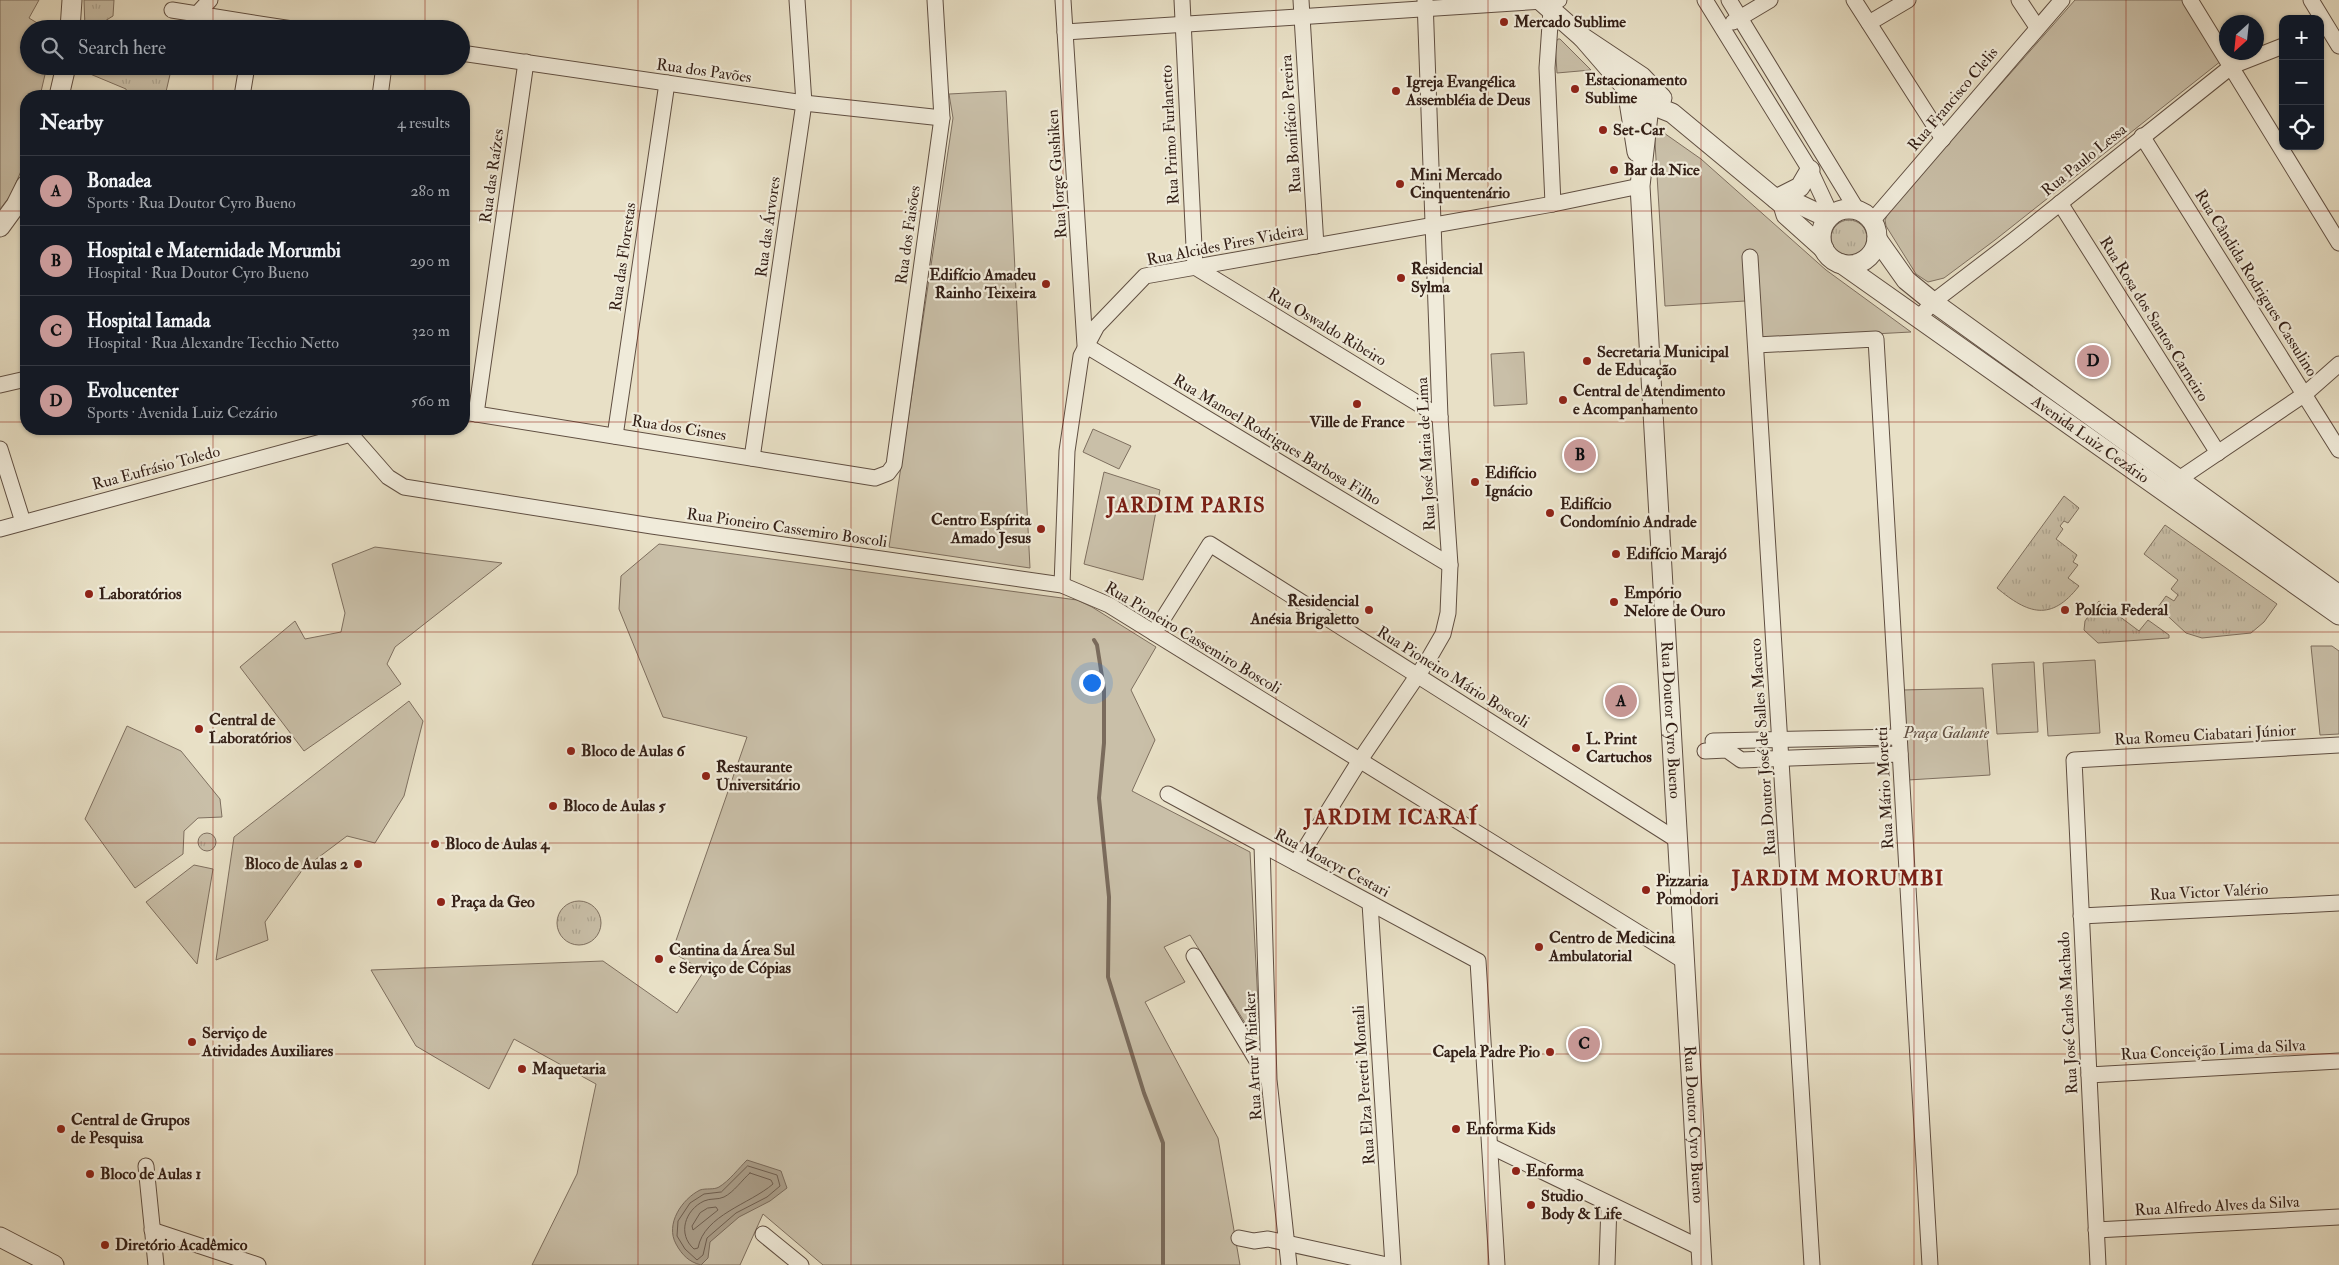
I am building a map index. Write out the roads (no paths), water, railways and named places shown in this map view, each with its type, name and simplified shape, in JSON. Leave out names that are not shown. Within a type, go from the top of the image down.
[{"type":"street","points":[[71,20],[72,0]]},
{"type":"street","points":[[197,14],[210,0]]},
{"type":"street","name":"Rua das Árvores","points":[[752,458],[804,103],[797,0]]},
{"type":"street","name":"Rua dos Faisões","points":[[888,473],[894,465],[942,118],[935,0]]},
{"type":"street","name":"Rua Jorge Gushiken","points":[[1063,0],[1085,345]]},
{"type":"street","name":"Rua Primo Furlanetto","points":[[1182,0],[1194,267]]},
{"type":"street","name":"Rua Bonifácio Pereira","points":[[1301,0],[1316,246]]},
{"type":"street","points":[[1705,0],[1810,170],[1830,216]]},
{"type":"street","points":[[1582,37],[1648,90],[1672,114],[1780,202],[1786,215],[1824,249],[1832,259],[1842,264],[1851,265],[1867,258],[1872,252],[1868,223],[1729,0]]},
{"type":"street","points":[[1723,27],[1770,0]]},
{"type":"street","points":[[1854,0],[1942,139]]},
{"type":"street","points":[[1869,23],[1908,0]]},
{"type":"street","points":[[2019,0],[2037,27]]},
{"type":"street","name":"Rua Francisco Clelis","points":[[1868,223],[2062,0]]},
{"type":"street","points":[[2190,0],[2339,244]]},
{"type":"street","points":[[2312,0],[2339,46]]},
{"type":"street","points":[[1065,32],[1302,16],[1425,4],[1548,3],[1582,37],[1627,89],[1639,100],[1648,90]]},
{"type":"street","points":[[1548,3],[1547,68],[1553,204]]},
{"type":"street","name":"Rua José Maria de Lima","points":[[1296,863],[1360,760],[1418,675],[1443,634],[1448,613],[1450,565],[1440,418],[1425,4]]},
{"type":"street","points":[[172,10],[225,20]]},
{"type":"street","name":"Rua Paulo Lessa","points":[[1919,318],[1933,302],[2232,66],[2279,48]]},
{"type":"street","name":"Rua dos Pavões","points":[[470,54],[804,103],[942,118]]},
{"type":"street","name":"Rua das Raízes","points":[[470,413],[526,62]]},
{"type":"street","points":[[60,90],[64,75]]},
{"type":"street","points":[[243,90],[246,75]]},
{"type":"street","points":[[381,90],[383,75]]},
{"type":"street","points":[[1627,89],[1632,81],[1648,90]]},
{"type":"street","name":"Rua das Florestas","points":[[615,436],[667,84]]},
{"type":"street","name":"Rua Doutor Cyro Bueno","points":[[1627,89],[1640,180],[1701,1256]]},
{"type":"street","name":"Rua Doutor Cyro Bueno","points":[[1640,180],[1648,90]]},
{"type":"street","name":"Rua Cândida Rodrigues Cassulino","points":[[2142,136],[2339,450]]},
{"type":"street","points":[[1780,202],[1800,187],[1810,170]]},
{"type":"street","name":"Rua Alcides Pires Videira","points":[[1062,585],[1067,451],[1077,372],[1085,345],[1097,326],[1145,276],[1553,204],[1640,180]]},
{"type":"street","points":[[0,227],[20,197]]},
{"type":"street","points":[[1780,202],[1794,202],[1830,216]]},
{"type":"street","name":"Rua Rosa dos Santos Carneiro","points":[[2060,203],[2218,453]]},
{"type":"street","points":[[1824,249],[1821,241],[1822,229],[1830,216],[1848,209],[1868,223]]},
{"type":"street","name":"Avenida Luiz Cezário","points":[[1868,223],[1906,280],[1933,302],[2339,595]]},
{"type":"street","name":"Rua Doutor José de Salles Macuco","points":[[1750,257],[1812,1265]]},
{"type":"street","name":"Avenida Luiz Cezário","points":[[1842,264],[2339,615]]},
{"type":"street","name":"Rua Oswaldo Ribeiro","points":[[1194,267],[1440,418]]},
{"type":"street","name":"Rua Mário Moretti","points":[[1756,345],[1876,339],[1930,1265]]},
{"type":"street","name":"Rua Manoel Rodrigues Barbosa Filho","points":[[1085,345],[1450,565]]},
{"type":"street","points":[[2168,495],[2179,480],[2305,394],[2339,364]]},
{"type":"street","points":[[0,385],[20,380]]},
{"type":"street","name":"Rua dos Cisnes","points":[[470,413],[876,478],[888,473]]},
{"type":"street","name":"Rua Eufrásio Toledo","points":[[0,528],[334,435]]},
{"type":"street","name":"Rua Pioneiro Cassemiro Boscoli","points":[[351,435],[388,477],[404,487],[652,526],[1062,585],[1110,605],[1684,961]]},
{"type":"street","points":[[0,449],[24,522]]},
{"type":"street","name":"Rua Pioneiro Mário Boscoli","points":[[1154,633],[1210,544],[1677,840]]},
{"type":"street","points":[[1899,737],[1780,740],[1705,751],[1727,750],[1741,760],[1900,754]]},
{"type":"street","points":[[1852,738],[1852,756]]},
{"type":"street","name":"Rua Romeu Ciabatari Júnior","points":[[2074,760],[2339,745]]},
{"type":"street","name":"Rua José Carlos Machado","points":[[2074,760],[2098,1265]]},
{"type":"street","name":"Rua Moacyr Cestari","points":[[1168,794],[1478,961],[1490,1146]]},
{"type":"street","name":"Rua Artur Whitaker","points":[[1262,845],[1269,1080],[1289,1265]]},
{"type":"street","name":"Rua Elza Peretti Montali","points":[[1370,903],[1393,1265]]},
{"type":"street","name":"Rua Victor Valério","points":[[2081,916],[2339,903]]},
{"type":"street","points":[[1194,956],[1269,1080]]},
{"type":"street","name":"Rua Conceição Lima da Silva","points":[[2089,1075],[2339,1061]]},
{"type":"street","points":[[1497,1265],[1490,1146],[1609,1204],[1701,1256]]},
{"type":"street","points":[[146,1166],[156,1265]]},
{"type":"street","points":[[1607,1265],[1609,1204]]},
{"type":"street","name":"Rua Alfredo Alves da Silva","points":[[2096,1230],[2339,1217]]},
{"type":"street","points":[[152,1230],[258,1265]]},
{"type":"street","points":[[763,1234],[801,1265]]},
{"type":"street","points":[[0,1237],[54,1265]]},
{"type":"street","points":[[1239,1238],[1254,1240],[1263,1238],[1387,1265]]},
{"type":"water","points":[[747,1160],[781,1171],[787,1188],[770,1201],[739,1217],[710,1242],[708,1258],[701,1265],[686,1258],[673,1236],[674,1220],[677,1213],[693,1194],[700,1190],[719,1187]]},
{"type":"waterway","points":[[1094,640],[1097,645],[1104,689],[1104,743],[1099,798],[1109,897],[1108,977],[1144,1093],[1163,1143],[1163,1265]]},
{"type":"place","name":"Mercado Sublime","points":[[1504,22]]},
{"type":"place","name":"Estacionamento Sublime","points":[[1575,89]]},
{"type":"place","name":"Igreja Evangélica Assembléia de Deus","points":[[1396,91]]},
{"type":"place","name":"Set-Car","points":[[1603,130]]},
{"type":"place","name":"Bar da Nice","points":[[1614,170]]},
{"type":"place","name":"Mini Mercado Cinquentenário","points":[[1400,184]]},
{"type":"place","name":"Residencial Sylma","points":[[1401,278]]},
{"type":"place","name":"Edifício Amadeu Rainho Teixeira","points":[[1046,284]]},
{"type":"place","name":"Secretaria Municipal de Educação","points":[[1587,361]]},
{"type":"place","name":"Evolucenter","points":[[2093,361]]},
{"type":"place","name":"Central de Atendimento e Acompanhamento","points":[[1563,400]]},
{"type":"place","name":"Ville de France","points":[[1357,404]]},
{"type":"place","name":"Hospital e Maternidade Morumbi","points":[[1580,455]]},
{"type":"place","name":"Edifício Ignácio","points":[[1475,482]]},
{"type":"place","name":"Edifício Condomínio Andrade","points":[[1550,513]]},
{"type":"place","name":"Centro Espírita Amado Jesus","points":[[1041,529]]},
{"type":"place","name":"Edifício Marajó","points":[[1616,554]]},
{"type":"place","name":"Laboratórios","points":[[89,594]]},
{"type":"place","name":"Empório Nelore de Ouro","points":[[1614,602]]},
{"type":"place","name":"Residencial Anésia Brigaletto","points":[[1369,610]]},
{"type":"place","name":"Polícia Federal","points":[[2065,610]]},
{"type":"place","name":"Bonadea","points":[[1621,701]]},
{"type":"place","name":"Central de Laboratórios","points":[[199,729]]},
{"type":"place","name":"L. Print Cartuchos","points":[[1576,748]]},
{"type":"place","name":"Bloco de Aulas 6","points":[[571,751]]},
{"type":"place","name":"Restaurante Universitário","points":[[706,776]]},
{"type":"place","name":"Bloco de Aulas 5","points":[[553,806]]},
{"type":"place","name":"Bloco de Aulas 4","points":[[435,844]]},
{"type":"place","name":"Bloco de Aulas 2","points":[[358,864]]},
{"type":"place","name":"Pizzaria Pomodori","points":[[1646,890]]},
{"type":"place","name":"Praça da Geo","points":[[441,902]]},
{"type":"place","name":"Centro de Medicina Ambulatorial","points":[[1539,947]]},
{"type":"place","name":"Cantina da Área Sul e Serviço de Cópias","points":[[659,959]]},
{"type":"place","name":"Serviço de Atividades Auxiliares","points":[[192,1042]]},
{"type":"place","name":"Hospital Iamada","points":[[1584,1044]]},
{"type":"place","name":"Capela Padre Pio","points":[[1550,1052]]},
{"type":"place","name":"Maquetaria","points":[[522,1069]]},
{"type":"place","name":"Central de Grupos de Pesquisa","points":[[61,1129]]},
{"type":"place","name":"Enforma Kids","points":[[1456,1129]]},
{"type":"place","name":"Enforma","points":[[1516,1171]]},
{"type":"place","name":"Bloco de Aulas 1","points":[[90,1174]]},
{"type":"place","name":"Studio Body & Life","points":[[1531,1205]]},
{"type":"place","name":"Diretório Acadêmico","points":[[105,1245]]},
{"type":"district","name":"JARDIM PARIS","points":[[1186,505]]},
{"type":"district","name":"JARDIM ICARAÍ","points":[[1391,817]]},
{"type":"district","name":"JARDIM MORUMBI","points":[[1838,878]]},
{"type":"park label","name":"Praça Galante","points":[[1946,733]]}]
